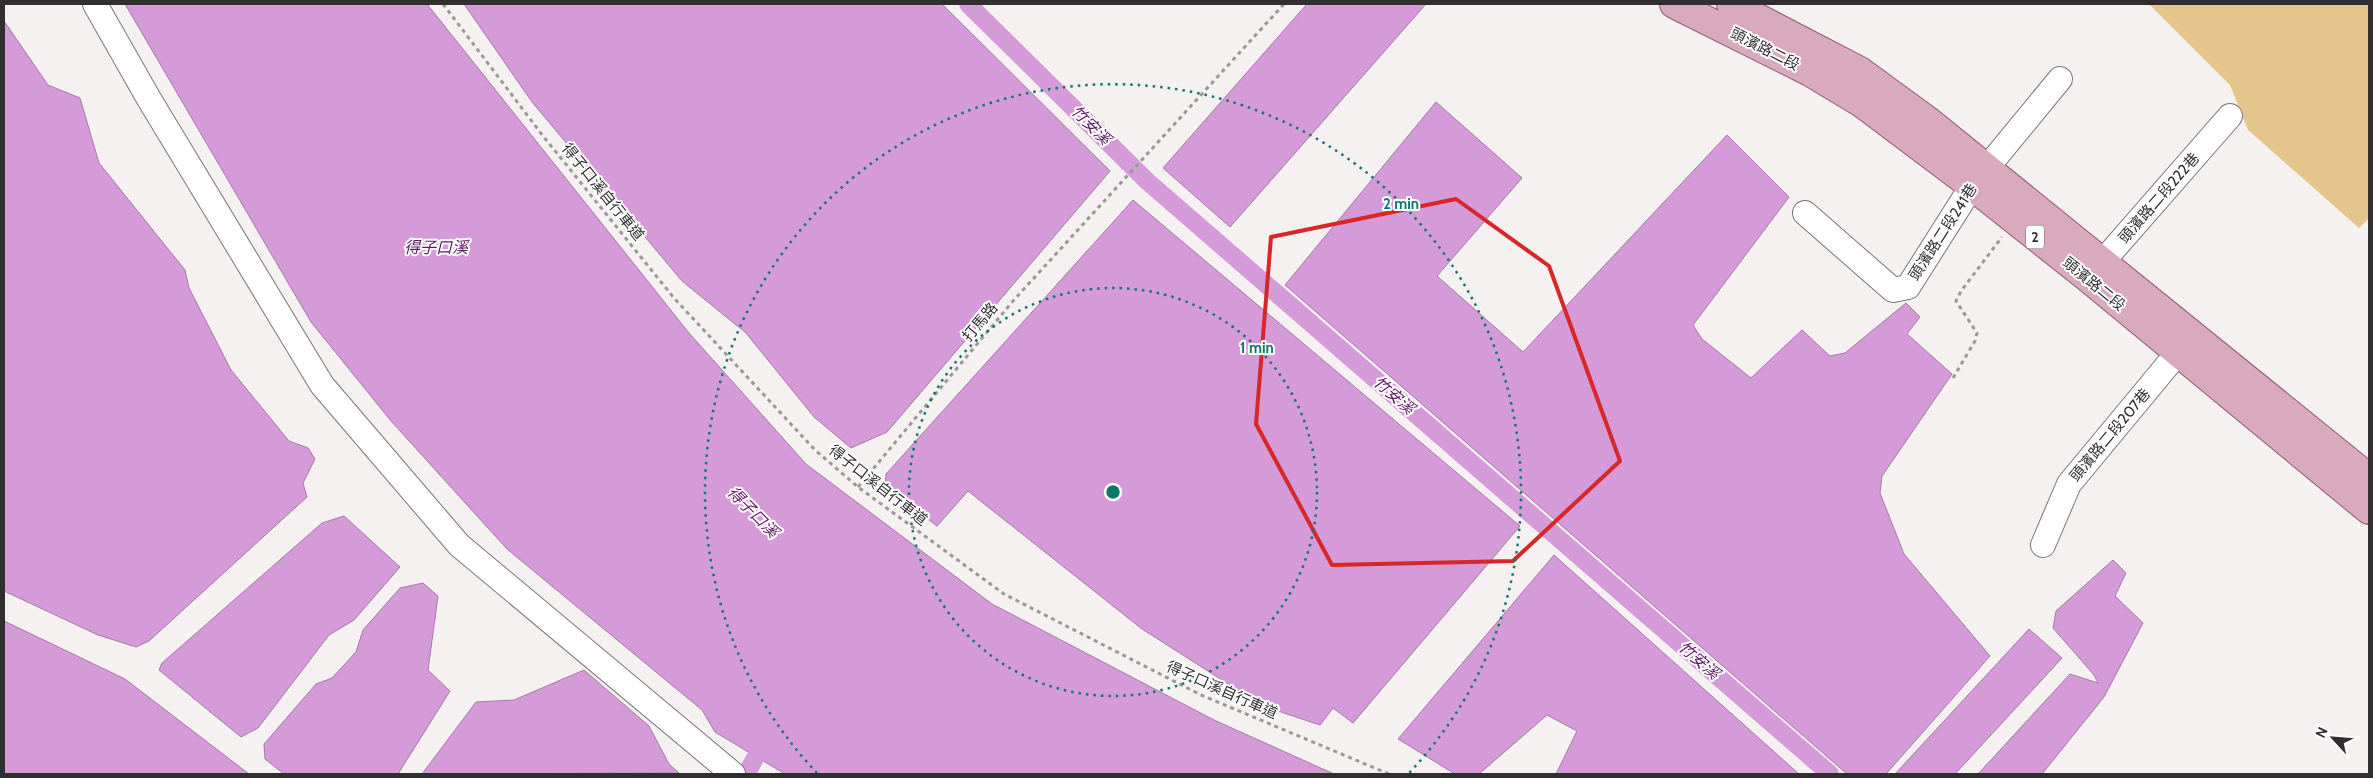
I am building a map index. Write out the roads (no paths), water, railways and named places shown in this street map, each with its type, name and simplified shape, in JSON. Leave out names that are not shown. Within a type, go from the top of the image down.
[{"type":"main road","name":"頭濱路二段","points":[[1674,4],[1810,72],[1980,178],[2096,270],[2366,492]]},
{"type":"main road","name":"頭濱路二段","points":[[1731,4],[1860,71],[1927,120],[2015,220],[2096,270]]},
{"type":"lane","points":[[95,4],[149,99],[322,385],[459,546],[733,774]]},
{"type":"lane","points":[[1980,178],[2060,79]]},
{"type":"lane","name":"頭濱路二段222巷","points":[[2096,270],[2230,116]]},
{"type":"lane","name":"頭濱路二段241巷","points":[[1805,213],[1893,290],[1908,287],[1980,178]]},
{"type":"lane","name":"頭濱路二段207巷","points":[[2044,545],[2069,484],[2185,344]]},
{"type":"water","name":"得子口溪","points":[[125,4],[427,4],[689,333],[806,464],[992,604],[1214,720],[1334,774],[785,774],[715,732],[702,710],[507,549],[391,421],[311,322]]},
{"type":"water","points":[[464,4],[942,4],[1110,171],[887,432],[851,448],[814,417],[746,333],[682,281],[532,102]]},
{"type":"water","points":[[1307,4],[1426,4],[1230,227],[1163,168]]},
{"type":"water","points":[[4,21],[48,85],[80,98],[99,163],[185,270],[189,288],[231,370],[289,441],[308,448],[315,459],[303,483],[307,497],[149,641],[136,647],[98,635],[4,591]]},
{"type":"water","points":[[1436,102],[1522,178],[1437,276],[1523,352],[1727,135],[1789,197],[1693,325],[1702,339],[1751,378],[1802,330],[1830,356],[1845,353],[1906,303],[1920,317],[1907,334],[1952,374],[1882,476],[1880,493],[1904,554],[1990,656],[1886,774],[1847,774],[1285,285]]},
{"type":"water","points":[[1133,200],[1520,526],[1353,723],[1333,708],[1320,725],[1263,706],[1142,629],[968,491],[937,526],[885,487],[886,474]]},
{"type":"water","points":[[344,516],[400,567],[354,620],[329,635],[258,728],[241,737],[159,670],[162,663],[322,523]]},
{"type":"water","points":[[1554,555],[1799,774],[1556,774],[1577,731],[1547,715],[1479,774],[1455,774],[1398,739]]},
{"type":"water","points":[[2113,560],[2126,573],[2115,596],[2143,623],[2104,697],[2042,774],[1978,774],[2070,674],[2098,683],[2094,675],[2053,628],[2056,611]]},
{"type":"water","points":[[423,583],[438,596],[428,670],[450,691],[398,774],[284,774],[265,759],[264,744],[316,684],[332,678],[356,652],[363,630],[400,588]]},
{"type":"water","points":[[4,621],[125,679],[249,774],[4,774]]},
{"type":"water","points":[[2029,629],[2062,658],[1955,774],[1895,774]]},
{"type":"water","points":[[584,670],[649,726],[669,764],[679,773],[422,774],[476,702],[514,700]]},
{"type":"waterway","name":"竹安溪","points":[[968,4],[1147,181],[1830,774]]},
{"type":"waterway","points":[[749,769],[767,737]]}]
